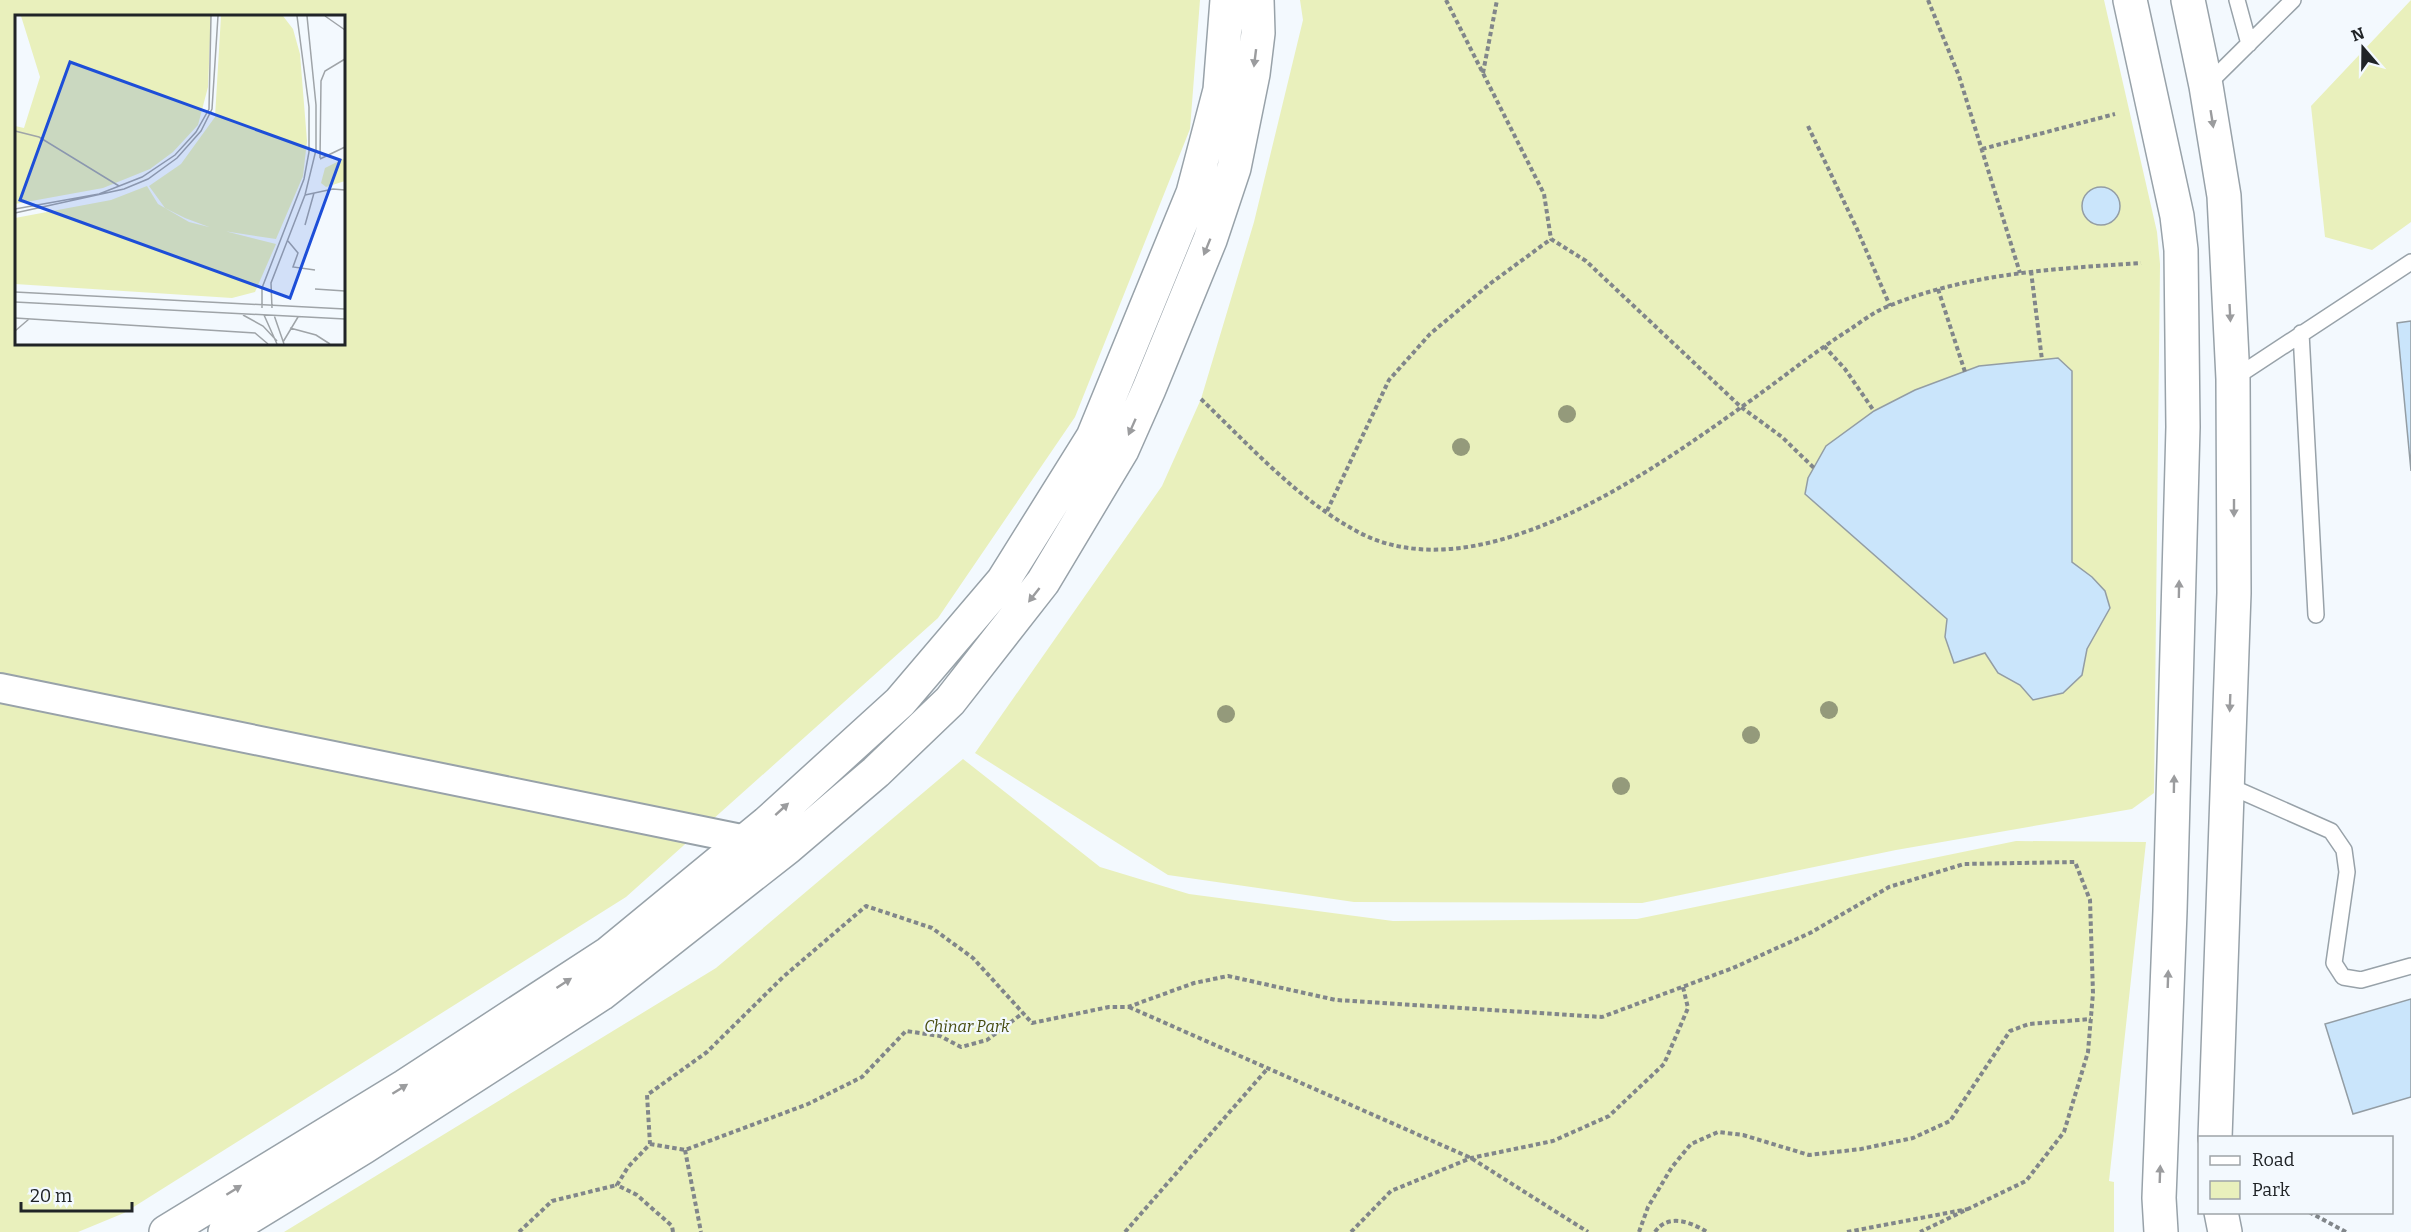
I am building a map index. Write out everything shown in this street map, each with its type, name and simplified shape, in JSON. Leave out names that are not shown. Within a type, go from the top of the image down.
[{"type":"street","points":[[166,1232],[405,1086],[609,953],[746,840],[900,702],[1003,581],[1093,437],[1193,193],[1220,90],[1227,0]]},
{"type":"street","points":[[225,1232],[364,1148],[601,994],[788,847],[876,772],[950,701],[1044,582],[1122,450],[1149,389],[1210,240],[1234,168],[1253,74],[1258,33],[1257,0]]},
{"type":"street","points":[[2130,0],[2177,216],[2181,250],[2183,427],[2170,911],[2159,1198],[2161,1232]]},
{"type":"street","points":[[2188,0],[2206,86],[2224,196],[2233,379],[2234,592],[2215,1136]]},
{"type":"street","points":[[0,688],[746,840]]},
{"type":"street","points":[[2222,1214],[2225,1232]]},
{"type":"lane","points":[[2237,0],[2249,44]]},
{"type":"lane","points":[[2206,86],[2293,0]]},
{"type":"lane","points":[[2233,379],[2411,262]]},
{"type":"lane","points":[[2301,333],[2316,615]]},
{"type":"lane","points":[[2227,785],[2331,831],[2344,849],[2347,872],[2334,963],[2343,978],[2361,980],[2411,966]]},
{"type":"path","points":[[1446,0],[1544,194],[1551,239],[1586,261],[1741,407],[1782,437],[1814,468]]},
{"type":"path","points":[[1483,74],[1497,0]]},
{"type":"path","points":[[1929,0],[1959,76],[2020,273]]},
{"type":"path","points":[[1982,149],[2115,114]]},
{"type":"path","points":[[1808,126],[1857,229],[1890,306]]},
{"type":"path","points":[[1328,511],[1389,380],[1430,334],[1551,239]]},
{"type":"path","points":[[1201,399],[1278,472],[1328,511],[1361,533],[1398,547],[1441,549],[1520,535],[1570,515],[1614,491],[1741,407],[1824,346],[1890,306],[1938,289],[2031,271],[2140,263]]},
{"type":"path","points":[[2031,271],[2042,360]]},
{"type":"path","points":[[1938,289],[1965,372]]},
{"type":"path","points":[[1824,346],[1845,369],[1874,411]]},
{"type":"path","points":[[616,1185],[628,1167],[650,1144],[647,1095],[706,1052],[783,977],[866,906],[932,928],[973,958],[1032,1023],[1109,1007],[1128,1007],[1194,983],[1228,976],[1336,1000],[1602,1017],[1683,987],[1810,933],[1889,887],[1964,864],[2075,862],[2090,900],[2093,993],[2088,1052],[2064,1132],[2026,1181],[1920,1232]]},
{"type":"path","points":[[1350,1232],[1391,1191],[1471,1158],[1553,1141],[1609,1116],[1664,1064],[1688,1008],[1683,987]]},
{"type":"path","points":[[1128,1007],[1471,1158],[1588,1232]]},
{"type":"path","points":[[650,1144],[685,1150],[808,1104],[862,1077],[906,1031],[940,1036],[962,1047],[987,1040],[1023,1013]]},
{"type":"path","points":[[1639,1232],[1648,1207],[1672,1167],[1691,1144],[1718,1132],[1743,1135],[1809,1155],[1861,1149],[1913,1138],[1950,1121],[2010,1031],[2029,1024],[2091,1019]]},
{"type":"path","points":[[1125,1232],[1268,1068]]},
{"type":"path","points":[[685,1150],[701,1232]]},
{"type":"path","points":[[519,1232],[552,1201],[616,1185],[637,1195],[672,1226],[674,1232]]},
{"type":"path","points":[[1847,1232],[1973,1208]]},
{"type":"path","points":[[2313,1214],[2346,1232]]},
{"type":"path","points":[[1655,1232],[1660,1225],[1670,1220],[1693,1223],[1707,1232]]},
{"type":"green space","points":[[0,0],[1200,0],[1190,129],[1075,417],[938,618],[626,897],[124,1213],[78,1232],[0,1232]]},
{"type":"green space","points":[[1300,0],[2104,0],[2157,232],[2160,264],[2154,793],[2132,809],[1896,850],[1642,903],[1354,902],[1168,875],[975,753],[1162,486],[1201,399],[1254,222],[1303,20]]},
{"type":"green space","points":[[2411,0],[2411,222],[2372,250],[2325,237],[2311,106]]},
{"type":"green space","name":"Chinar Park","points":[[963,759],[1100,867],[1189,894],[1393,921],[1637,919],[2016,841],[2146,842],[2109,1181],[2114,1182],[2114,1232],[284,1232],[716,968]]},
{"type":"building","points":[[2101,187],[2114,193],[2120,206],[2114,219],[2101,225],[2088,219],[2082,206],[2088,193]]},
{"type":"building","points":[[2411,321],[2411,471],[2397,323]]},
{"type":"building","points":[[2058,358],[2072,371],[2072,562],[2092,577],[2105,591],[2110,608],[2087,649],[2082,675],[2063,693],[2033,700],[2020,685],[1998,673],[1985,653],[1954,663],[1945,637],[1947,619],[1805,494],[1808,478],[1826,446],[1874,411],[1915,390],[1979,366]]},
{"type":"building","points":[[2411,999],[2411,1097],[2353,1114],[2325,1024]]}]
